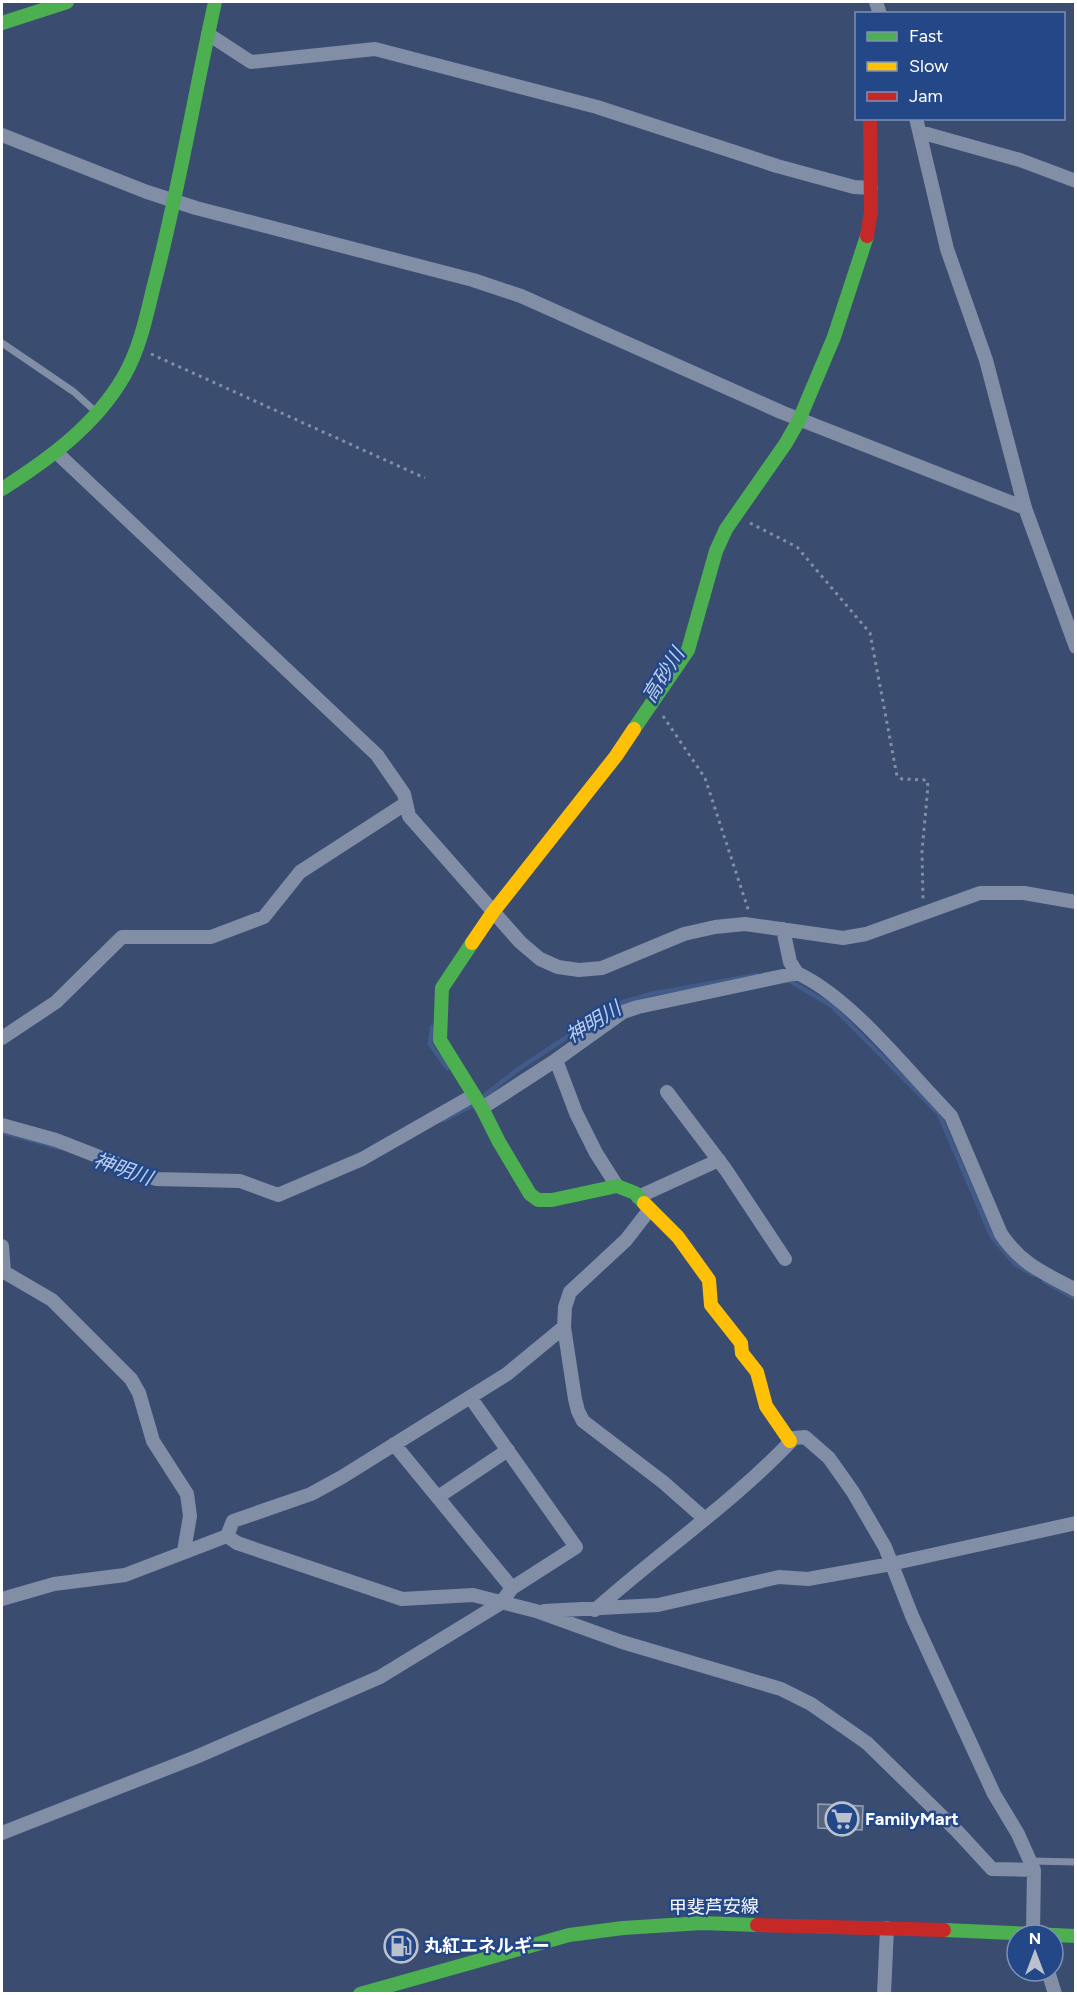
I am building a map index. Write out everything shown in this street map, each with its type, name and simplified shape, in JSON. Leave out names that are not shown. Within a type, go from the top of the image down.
[{"type":"main road","points":[[2,23],[67,2]]},
{"type":"main road","points":[[2,489],[39,466],[56,452],[96,413],[124,376],[136,347],[162,256],[215,2]]},
{"type":"main road","points":[[790,1441],[766,1406],[757,1372],[742,1353],[741,1343],[711,1305],[709,1280],[678,1238],[638,1197],[617,1186],[552,1200],[538,1200],[530,1194],[482,1108],[440,1040],[442,988],[493,912],[616,756],[688,650],[716,551],[736,516],[799,420],[834,338],[867,237],[871,212],[870,120]]},
{"type":"main road","name":"甲斐芦安線","points":[[360,1994],[569,1935],[623,1928],[702,1923],[1005,1933]]},
{"type":"street","points":[[208,34],[251,62],[375,50],[597,107],[777,166],[854,187],[871,188]]},
{"type":"street","points":[[918,125],[1076,181]]},
{"type":"street","points":[[918,125],[947,249],[986,360],[1025,508],[1076,646]]},
{"type":"street","points":[[2,135],[174,201],[473,280],[521,296],[799,420],[1025,508]]},
{"type":"street","points":[[56,452],[377,755],[404,794],[409,816],[520,942],[540,959],[558,967],[579,970],[602,968],[684,934],[715,927],[754,925],[843,938],[866,934],[980,893],[1024,893],[1076,902]]},
{"type":"street","points":[[2,1038],[56,1002],[122,937],[211,937],[264,917],[300,872],[405,804]]},
{"type":"street","points":[[783,929],[790,962],[797,973],[816,982],[843,1004],[951,1116],[1001,1234],[1011,1248],[1026,1263],[1076,1290]]},
{"type":"street","points":[[482,1108],[556,1060],[623,1012],[638,1006],[797,973]]},
{"type":"street","points":[[556,1060],[576,1113],[596,1153],[617,1186]]},
{"type":"street","points":[[667,1092],[718,1160],[785,1259]]},
{"type":"street","points":[[2,1125],[56,1140],[156,1179],[240,1181],[278,1195],[363,1159],[474,1095]]},
{"type":"street","points":[[638,1197],[718,1160]]},
{"type":"street","points":[[650,1209],[626,1240],[570,1292],[565,1307],[564,1327],[575,1399],[583,1421],[663,1482],[705,1519]]},
{"type":"street","points":[[2,1246],[4,1272],[52,1300],[131,1380],[139,1394],[153,1440],[187,1494],[189,1516],[184,1551]]},
{"type":"street","points":[[2,1599],[54,1584],[125,1575],[227,1536],[233,1521],[310,1494],[342,1477],[507,1374],[564,1327]]},
{"type":"street","points":[[2,1833],[196,1757],[380,1677],[501,1603],[512,1588],[576,1547],[470,1397]]},
{"type":"street","points":[[595,1610],[633,1575],[760,1473],[790,1441],[794,1438],[806,1437],[829,1458],[853,1492],[885,1547],[912,1616],[994,1794],[1018,1834],[1032,1865],[1039,1923]]},
{"type":"street","points":[[394,1444],[512,1588]]},
{"type":"street","points":[[438,1497],[508,1450]]},
{"type":"street","points":[[536,1611],[595,1610],[658,1605],[779,1577],[808,1579],[891,1564],[1076,1523]]},
{"type":"street","points":[[227,1536],[237,1543],[402,1599],[473,1595],[536,1611],[622,1642],[781,1689],[812,1704],[867,1743],[957,1831],[992,1869],[1032,1865]]},
{"type":"street","points":[[884,1994],[887,1928]]},
{"type":"lane","points":[[2,343],[74,392],[96,413]]},
{"type":"lane","points":[[1032,1865],[1076,1862]]},
{"type":"path","points":[[136,347],[425,478]]},
{"type":"path","points":[[736,516],[797,547],[870,633],[897,776],[927,780],[922,851],[923,913]]},
{"type":"path","points":[[654,701],[705,778],[754,925]]},
{"type":"building","points":[[818,1804],[863,1806],[862,1830],[818,1828]]},
{"type":"waterway","name":"神明川","points":[[480,1099],[517,1070],[617,1004],[651,994],[757,975]]},
{"type":"waterway","name":"神明川","points":[[787,979],[832,1006],[939,1114],[992,1237],[1015,1264],[1034,1275]]},
{"type":"waterway","name":"高砂川","points":[[432,1027],[430,1044],[447,1068]]},
{"type":"waterway","name":"神明川","points":[[444,1120],[473,1105]]},
{"type":"waterway","name":"神明川","points":[[2,1132],[60,1148]]},
{"type":"waterway","name":"神明川","points":[[1044,1281],[1076,1299]]},
{"type":"traffic: fast","points":[[2,23],[67,2]]},
{"type":"traffic: fast","points":[[2,489],[37,466],[70,440],[113,394],[130,364],[144,326],[165,239],[215,2]]},
{"type":"traffic: fast","points":[[634,729],[688,650],[716,551],[726,529],[786,443],[799,420],[834,337],[867,236]]},
{"type":"traffic: fast","points":[[472,943],[442,988],[440,1040],[482,1108],[530,1194],[538,1200],[552,1200],[617,1186],[635,1193],[644,1203]]},
{"type":"traffic: fast","points":[[360,1994],[569,1935],[623,1928],[702,1923],[757,1925]]},
{"type":"traffic: fast","points":[[944,1930],[1076,1936]]},
{"type":"traffic: slow","points":[[472,943],[493,912],[616,756],[634,729]]},
{"type":"traffic: slow","points":[[644,1203],[678,1237],[709,1280],[711,1305],[741,1343],[742,1353],[757,1372],[766,1406],[790,1441]]},
{"type":"traffic: jam","points":[[867,236],[871,211],[870,120]]},
{"type":"traffic: jam","points":[[757,1925],[944,1930]]},
{"type":"place","name":"FamilyMart","points":[[842,1819]]},
{"type":"place","name":"丸紅エネルギー","points":[[401,1946]]}]
